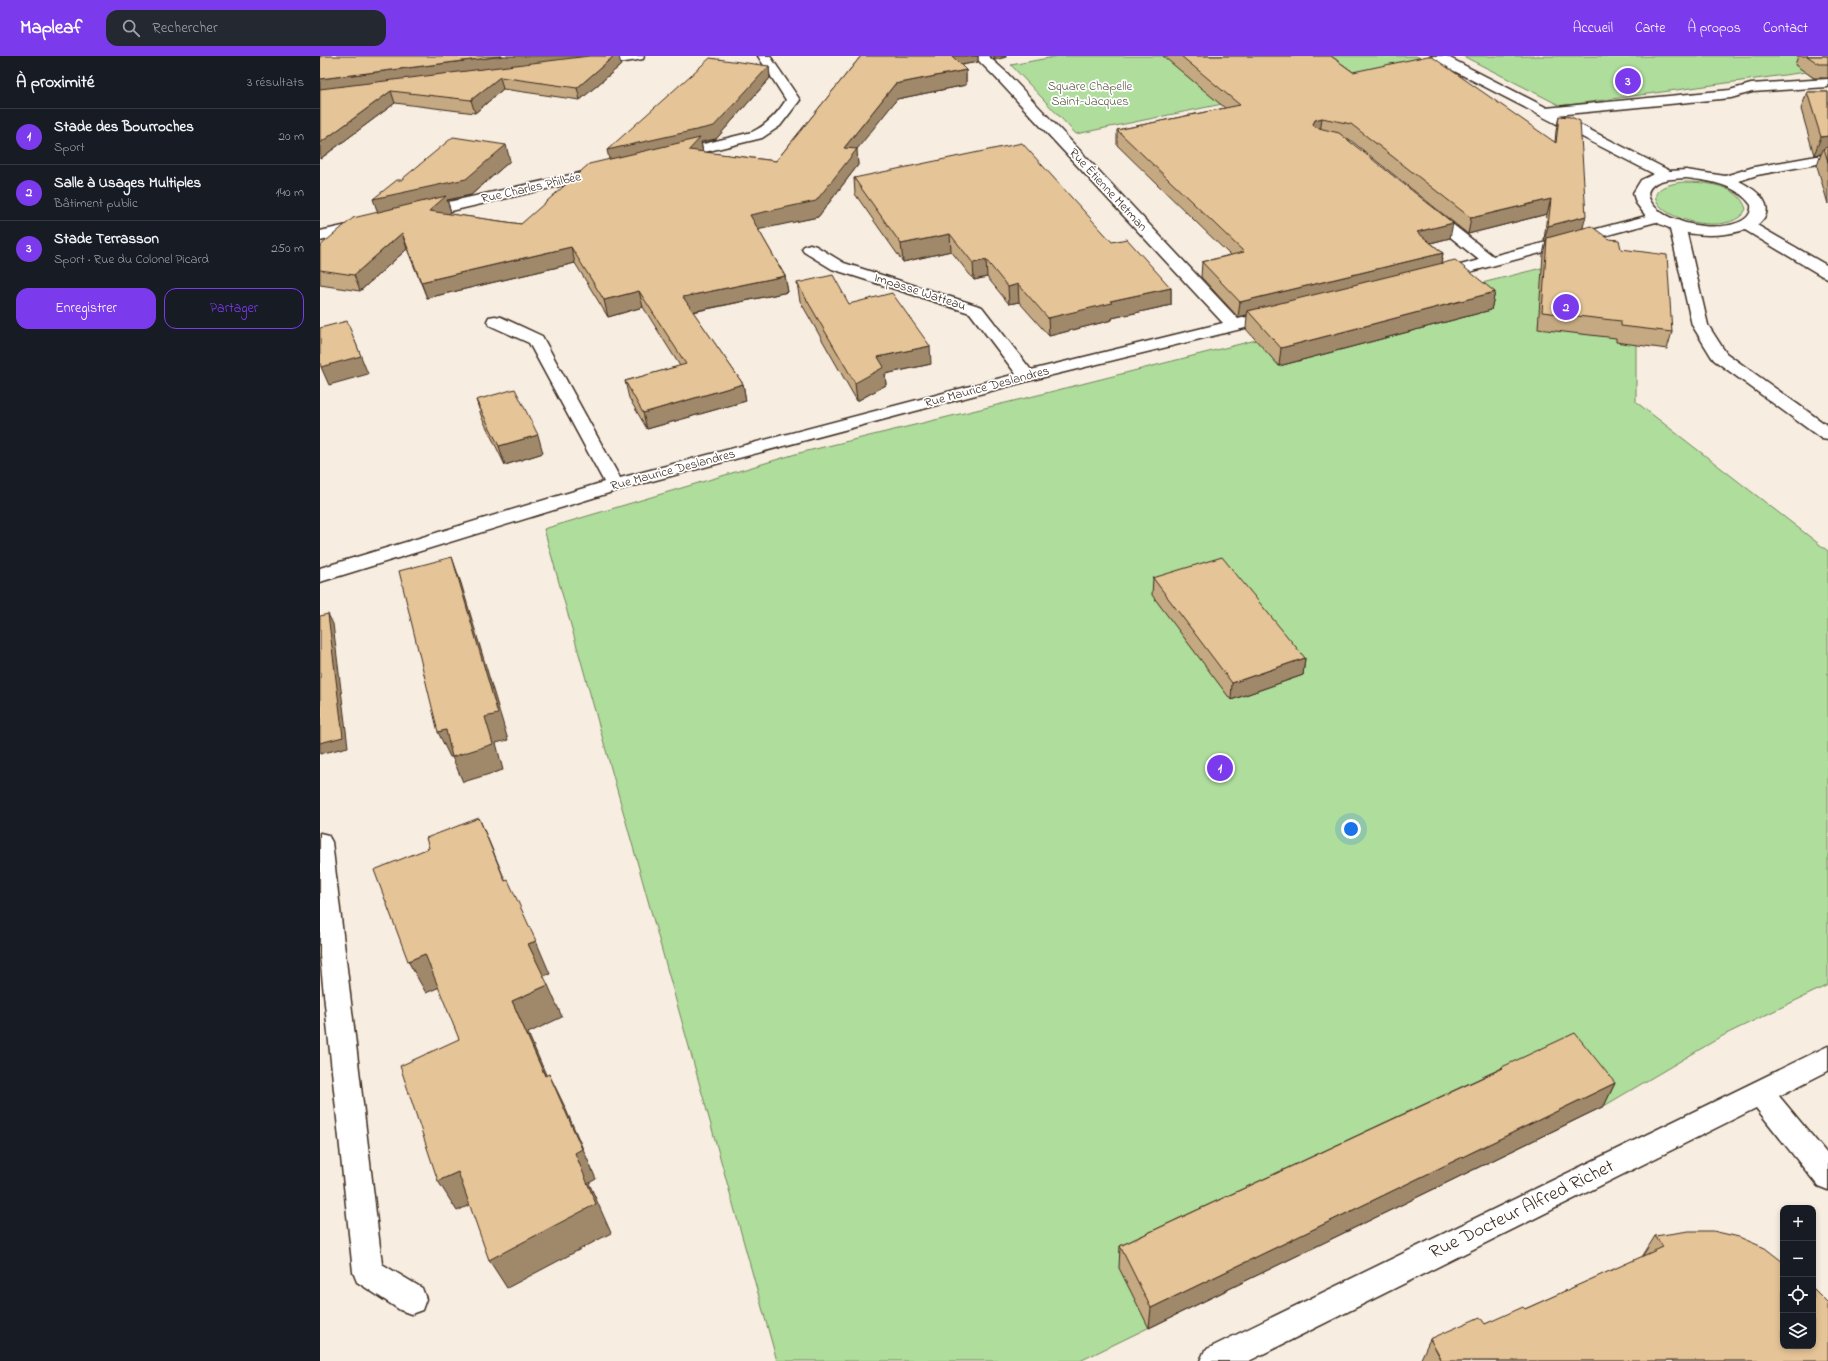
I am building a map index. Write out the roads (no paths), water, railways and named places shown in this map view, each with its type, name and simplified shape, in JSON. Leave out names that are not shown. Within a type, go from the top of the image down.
[{"type":"street","points":[[582,64],[638,56]]},
{"type":"street","points":[[658,159],[750,138],[762,134],[770,128],[793,100],[764,56]]},
{"type":"street","name":"Rue Étienne Metman","points":[[980,56],[1001,75],[1234,326]]},
{"type":"street","points":[[1436,56],[1667,175]]},
{"type":"street","points":[[1546,112],[1731,94],[1751,88],[1828,83]]},
{"type":"street","points":[[1726,181],[1754,171],[1828,158]]},
{"type":"street","name":"Rue Charles Philbée","points":[[404,217],[612,169]]},
{"type":"street","points":[[1686,174],[1706,176],[1726,181],[1740,187],[1751,195],[1758,203],[1760,212],[1757,219],[1747,225],[1733,230],[1715,231],[1677,225],[1658,217],[1644,205],[1641,200],[1640,192],[1644,185],[1654,179],[1667,175],[1686,174]]},
{"type":"street","points":[[1417,203],[1490,262]]},
{"type":"street","points":[[1421,280],[1658,217]]},
{"type":"street","points":[[320,236],[381,222]]},
{"type":"street","points":[[1677,225],[1700,325],[1720,356],[1828,435]]},
{"type":"street","points":[[1747,225],[1828,273]]},
{"type":"street","name":"Impasse Watteau","points":[[810,249],[838,266],[976,310],[1028,376]]},
{"type":"street","name":"Rue Maurice Deslandres","points":[[320,575],[615,485],[1028,376],[1289,312]]},
{"type":"street","points":[[496,321],[536,340],[615,485]]},
{"type":"street","points":[[320,842],[368,1272],[410,1299]]},
{"type":"street","name":"Rue Docteur Alfred Richet","points":[[1216,1361],[1375,1281],[1827,1060]]},
{"type":"street","points":[[1760,1094],[1828,1177]]},
{"type":"place","name":"Stade Terrasson","points":[[1628,81]]},
{"type":"place","name":"Salle à Usages Multiples","points":[[1566,307]]},
{"type":"place","name":"Stade des Bourroches","points":[[1220,768]]},
{"type":"park label","name":"Square Chapelle Saint-Jacques","points":[[1090,94]]}]
